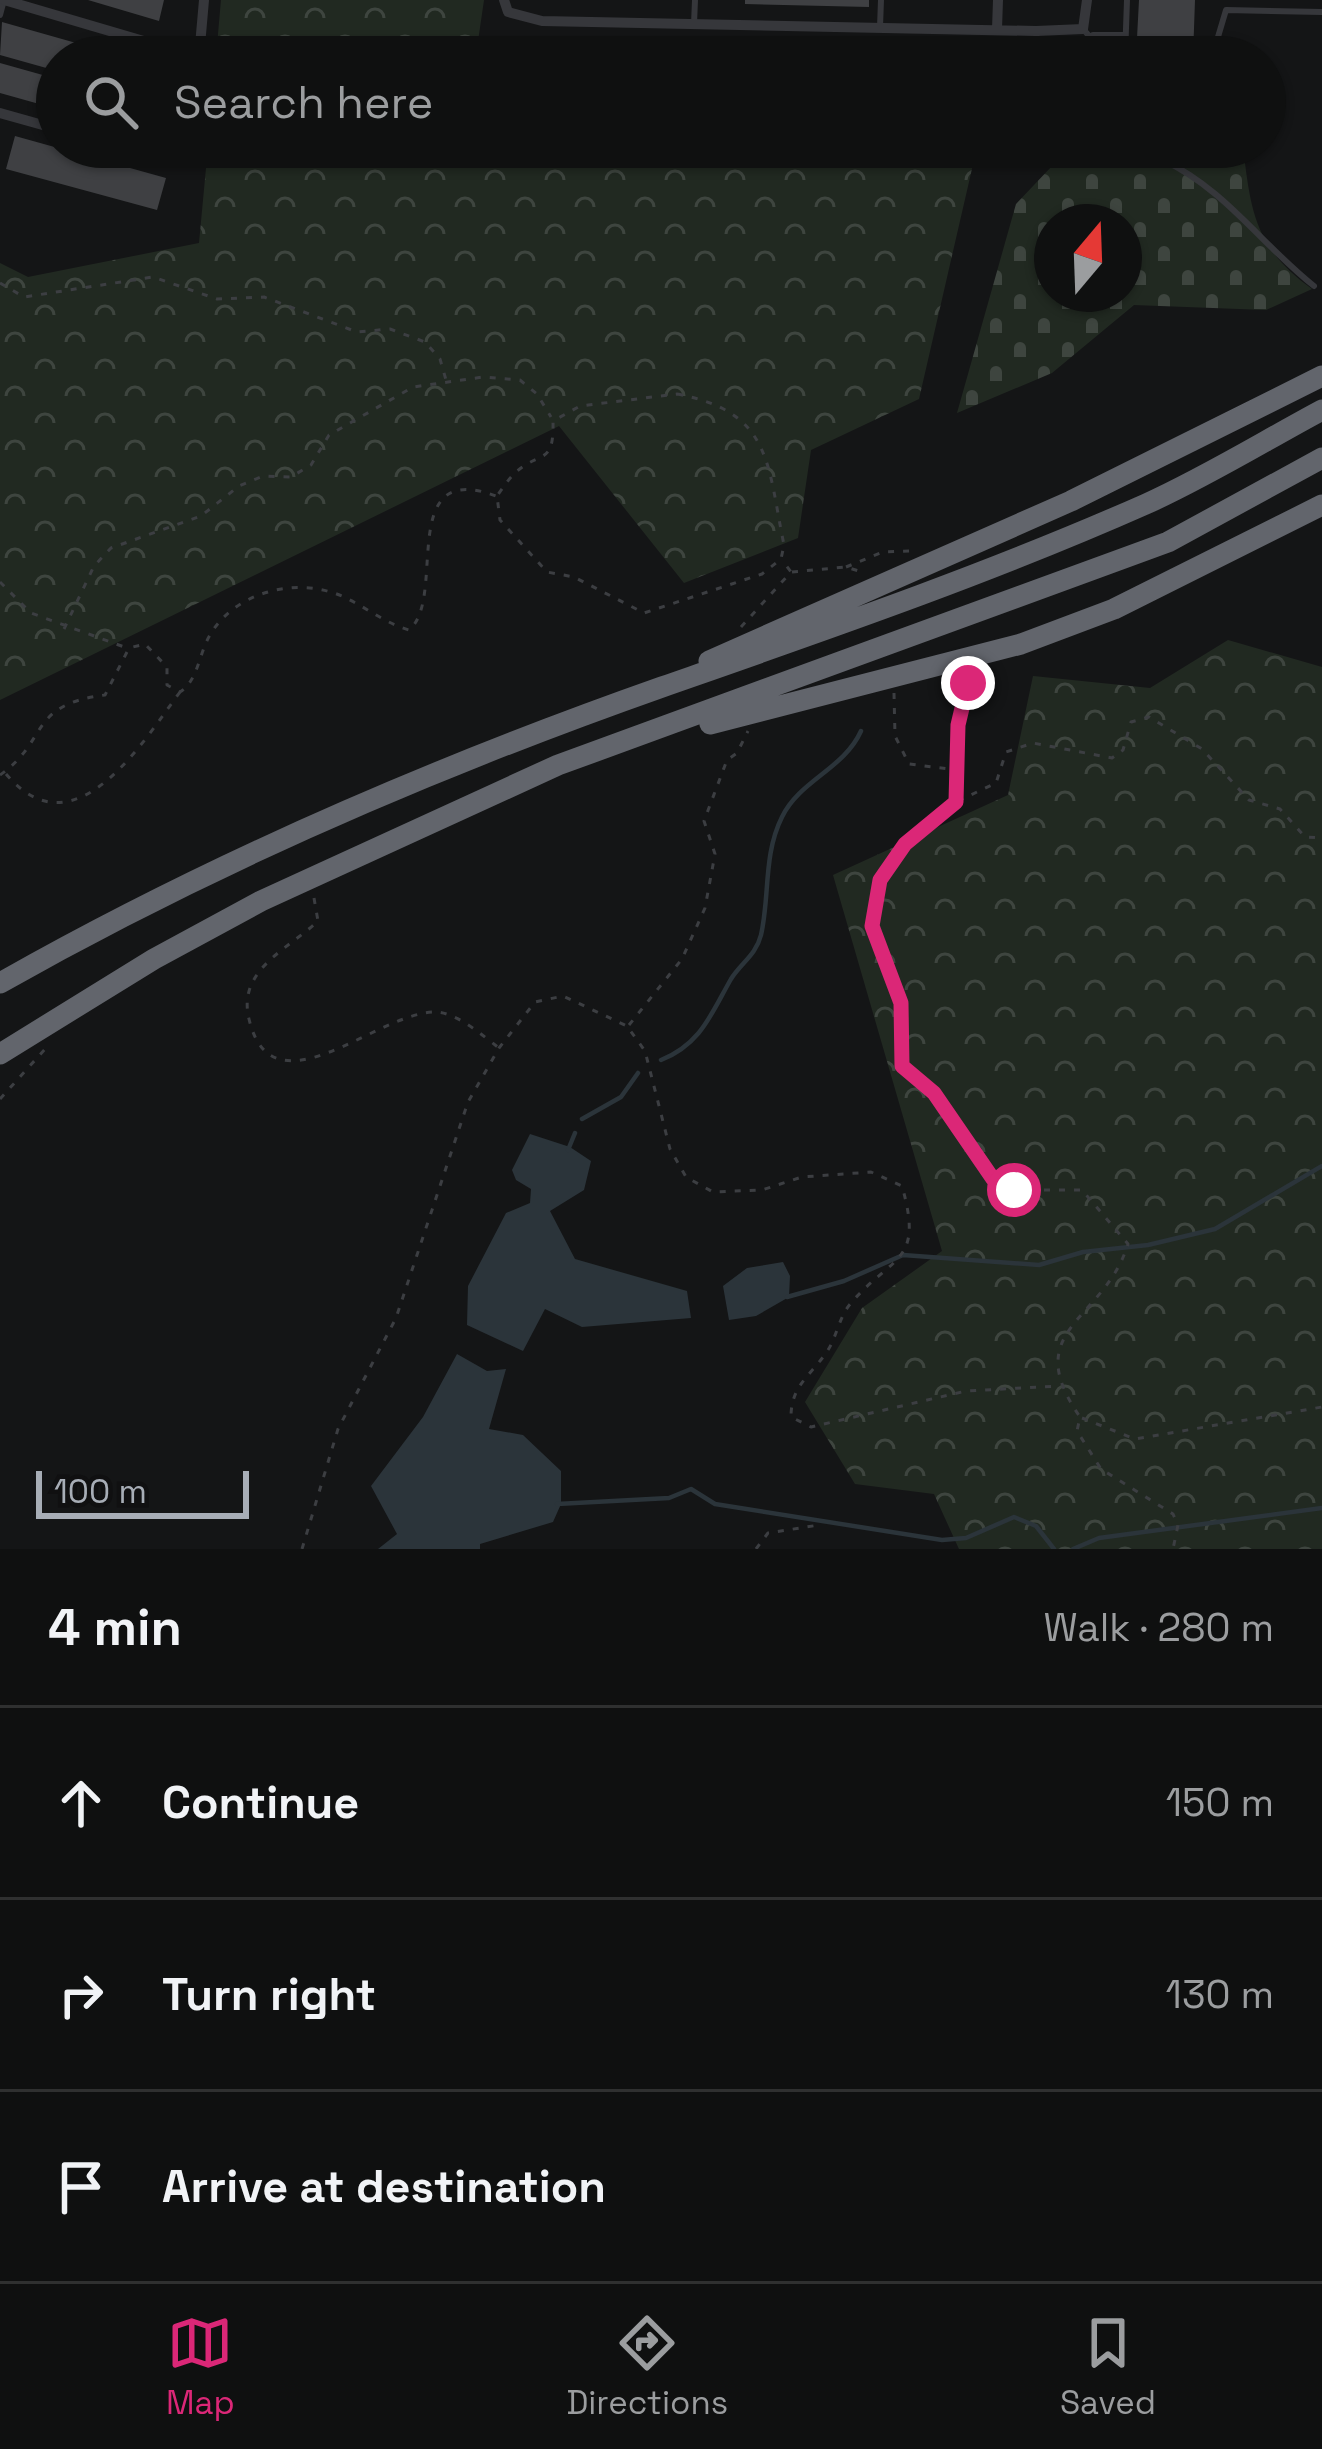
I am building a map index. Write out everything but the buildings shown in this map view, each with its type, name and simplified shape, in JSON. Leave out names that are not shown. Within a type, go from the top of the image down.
[{"type":"highway","points":[[661,687],[729,650],[1071,501],[1322,376]]},
{"type":"highway","points":[[0,982],[111,920],[370,800],[661,687],[812,638],[1149,502],[1322,410]]},
{"type":"highway","points":[[0,1054],[154,959],[304,880],[558,765],[1168,542],[1322,458]]},
{"type":"highway","points":[[558,765],[1021,644],[1114,609],[1322,505]]},
{"type":"street","points":[[4,0],[127,36]]},
{"type":"street","points":[[200,36],[204,0]]},
{"type":"street","points":[[504,0],[508,12],[542,21],[1088,32],[1087,0]]},
{"type":"street","points":[[998,0],[998,29]]},
{"type":"street","points":[[1,118],[36,125]]},
{"type":"lane","points":[[0,15],[4,0]]},
{"type":"lane","points":[[694,24],[695,0]]},
{"type":"lane","points":[[880,27],[881,0]]},
{"type":"lane","points":[[1088,32],[1125,35],[1127,0]]},
{"type":"lane","points":[[1218,36],[1226,10],[1322,12]]},
{"type":"lane","points":[[1036,31],[1036,36]]},
{"type":"lane","points":[[1088,32],[1091,36]]},
{"type":"lane","points":[[1178,168],[1264,236],[1314,286]]},
{"type":"path","points":[[0,283],[24,296],[153,277],[217,299],[264,297],[357,332],[390,329],[425,342],[440,359],[447,381]]},
{"type":"path","points":[[64,628],[94,566],[111,548],[201,516],[251,481],[291,477],[311,465],[329,435],[385,400],[412,387],[447,381],[520,380],[538,394],[553,421],[553,446],[540,463],[518,469],[497,496],[500,520],[547,572],[574,577],[644,613],[762,574],[782,559],[784,545],[768,456],[746,422],[718,402],[677,394],[642,398],[580,406],[553,421]]},
{"type":"path","points":[[129,648],[105,694],[73,699],[53,709],[2,774],[44,798],[86,800],[108,784],[124,757],[148,743],[180,692],[190,685],[211,633],[231,607],[255,593],[332,592],[382,622],[409,630],[420,621],[428,598],[426,541],[437,506],[459,491],[475,488],[497,496]]},
{"type":"path","points":[[0,582],[31,613],[64,628],[129,648],[146,644],[167,667],[167,686],[180,692]]},
{"type":"path","points":[[956,802],[958,725],[970,665]]},
{"type":"path","points":[[1322,838],[1305,837],[1280,809],[1249,800],[1202,748],[1149,717],[1131,722],[1124,750],[1112,758],[1033,743],[1006,752],[996,783],[956,802],[905,844],[880,880],[872,926],[901,1003],[902,1066],[934,1093],[993,1179],[1014,1190],[1082,1190],[1128,1244],[1119,1274],[1062,1334],[1058,1386],[1080,1417],[1136,1439],[1322,1407]]},
{"type":"path","points":[[627,1026],[682,959],[705,908],[715,854],[704,821]]},
{"type":"path","points":[[304,880],[320,908],[318,921],[248,984],[245,1004],[255,1044],[276,1060],[305,1062],[406,1015],[442,1012],[499,1048]]},
{"type":"path","points":[[302,1549],[338,1430],[396,1318],[451,1144],[499,1048],[535,1002],[563,996],[627,1026],[645,1051],[670,1149],[686,1177],[713,1192],[746,1191],[802,1177],[871,1172],[902,1186],[913,1223],[903,1255],[854,1300],[835,1326],[828,1351],[791,1399],[790,1417],[811,1426],[966,1391],[1058,1386]]},
{"type":"path","points":[[1080,1417],[1077,1431],[1101,1469],[1173,1514],[1178,1525],[1173,1549]]},
{"type":"path","points":[[756,1549],[768,1533],[819,1525]]},
{"type":"green space","points":[[221,0],[484,0],[479,36],[218,36]]},
{"type":"green space","points":[[206,168],[972,168],[919,399],[811,450],[798,538],[684,583],[559,426],[0,700],[0,263],[28,277],[199,243]]},
{"type":"green space","points":[[1050,168],[1246,168],[1253,210],[1267,243],[1312,289],[1266,310],[1142,305],[1142,204],[1034,204],[1034,312],[1126,312],[1052,373],[957,413],[1016,204]]},
{"type":"green space","points":[[1228,640],[1322,667],[1322,1549],[959,1549],[934,1494],[855,1484],[805,1402],[862,1308],[942,1251],[833,875],[1008,795],[1033,676],[1150,688]]},
{"type":"shaded area","points":[[530,1134],[570,1147],[591,1161],[584,1190],[550,1211],[575,1259],[687,1291],[691,1318],[582,1327],[545,1309],[523,1351],[467,1325],[468,1286],[506,1213],[530,1203],[531,1189],[516,1180],[512,1170]]},
{"type":"shaded area","points":[[783,1262],[790,1276],[789,1297],[756,1316],[729,1320],[723,1286],[747,1268]]},
{"type":"shaded area","points":[[457,1354],[487,1371],[506,1369],[489,1429],[523,1435],[561,1471],[561,1504],[553,1522],[480,1544],[480,1549],[378,1549],[397,1534],[371,1486],[423,1417]]},
{"type":"waterway","points":[[661,1060],[695,1037],[759,942],[769,861],[782,817],[800,793],[844,755],[861,731]]},
{"type":"waterway","points":[[582,1119],[621,1097],[638,1073]]},
{"type":"waterway","points":[[568,1150],[575,1133]]},
{"type":"waterway","points":[[787,1297],[844,1281],[903,1255],[1039,1265],[1083,1252],[1148,1245],[1215,1229],[1322,1166]]},
{"type":"waterway","points":[[557,1504],[669,1498],[691,1489],[715,1504],[942,1540],[966,1538],[1014,1517],[1036,1526],[1054,1549]]},
{"type":"waterway","points":[[1073,1549],[1099,1538],[1322,1508]]},
{"type":"route","points":[[968,683],[958,725],[956,802],[905,844],[880,880],[872,926],[901,1003],[898,1052],[902,1066],[934,1093],[993,1179],[1014,1190]]}]
